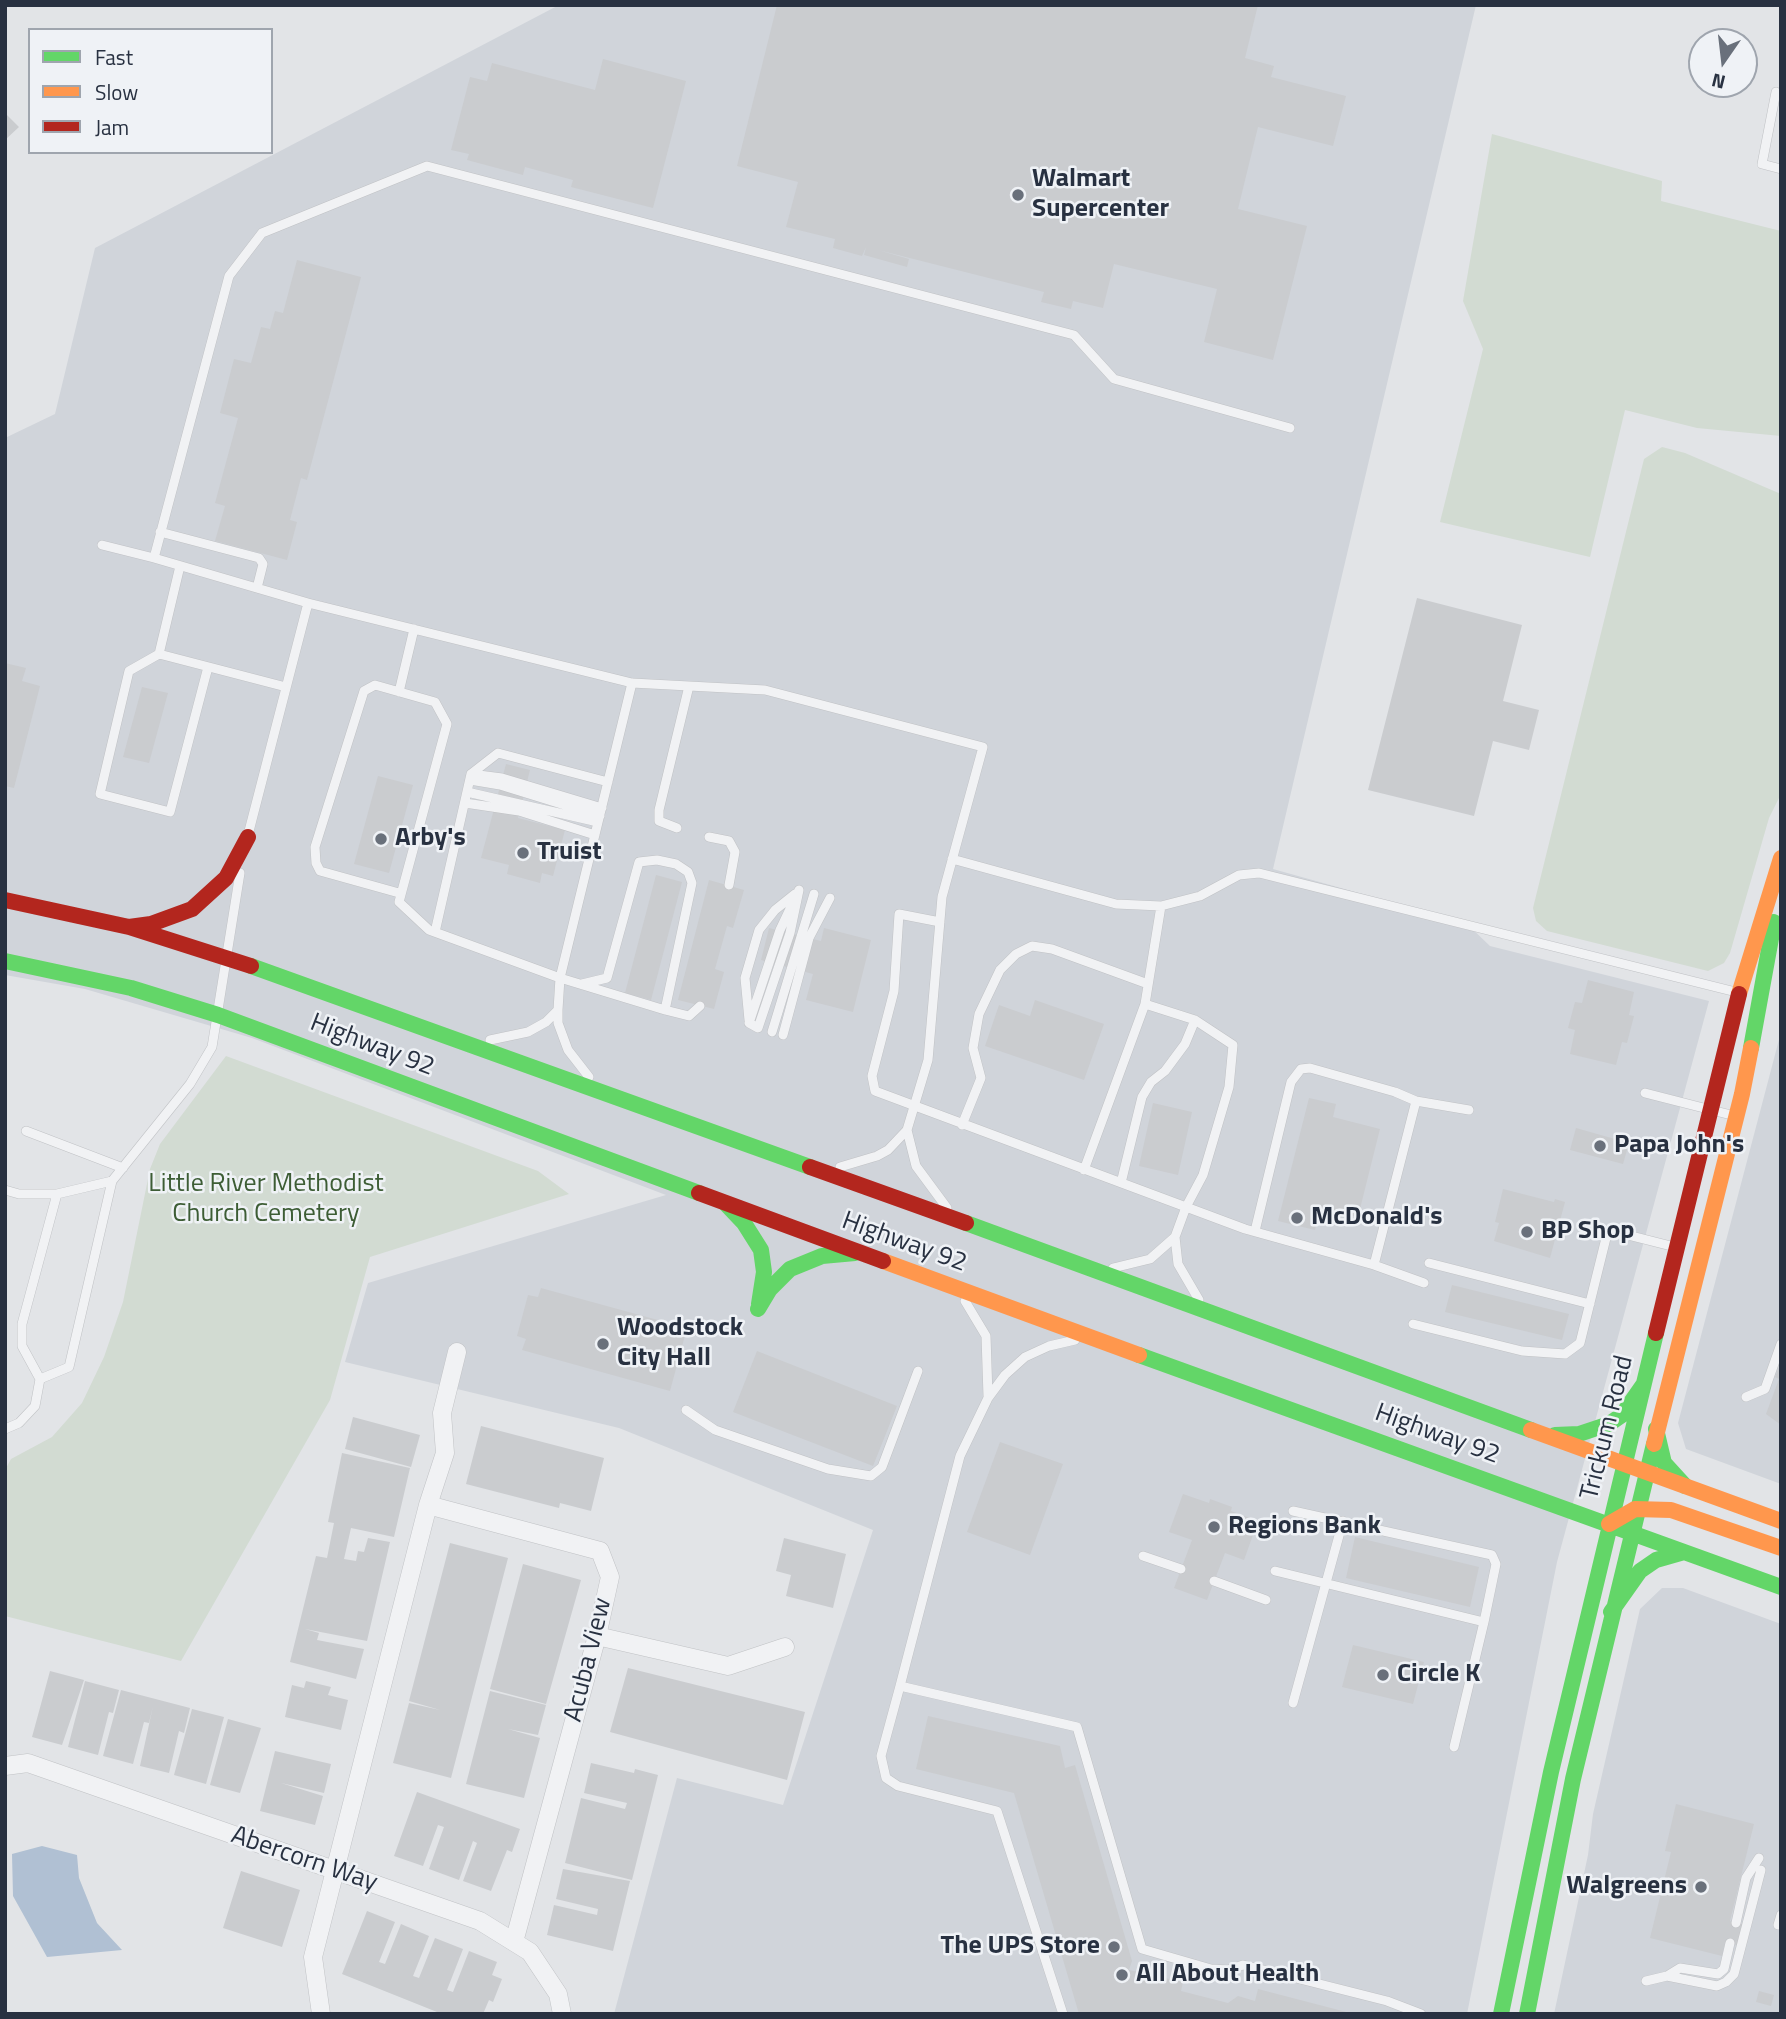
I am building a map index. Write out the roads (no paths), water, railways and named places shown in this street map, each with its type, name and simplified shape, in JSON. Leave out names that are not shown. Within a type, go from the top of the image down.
[{"type":"main road","points":[[129,927],[151,924],[192,909],[226,878],[248,837]]},
{"type":"main road","name":"Trickum Road","points":[[1502,2014],[1551,1772],[1609,1524],[1739,992],[1781,858]]},
{"type":"main road","name":"Trickum Road","points":[[1527,2014],[1573,1779],[1611,1612],[1736,1117],[1762,997],[1781,884]]},
{"type":"main road","name":"Highway 92","points":[[5,900],[129,927],[226,957],[602,1091],[1781,1521]]},
{"type":"main road","name":"Highway 92","points":[[5,961],[131,988],[218,1015],[952,1287],[1781,1587]]},
{"type":"main road","points":[[724,1202],[744,1223],[761,1250],[764,1272],[758,1309],[770,1289],[790,1269],[822,1256],[859,1252]]},
{"type":"main road","points":[[1542,1434],[1579,1434],[1609,1424],[1622,1415],[1643,1385]]},
{"type":"main road","points":[[1656,1429],[1664,1464],[1685,1486]]},
{"type":"main road","points":[[1609,1524],[1622,1514],[1635,1509],[1671,1510],[1781,1548]]},
{"type":"main road","points":[[1611,1612],[1640,1571],[1656,1560],[1684,1552]]},
{"type":"street","points":[[321,2014],[313,1957],[428,1505],[445,1453],[442,1413],[457,1352]]},
{"type":"street","name":"Acuba View","points":[[428,1505],[600,1551],[610,1577],[597,1636],[514,1942]]},
{"type":"street","points":[[597,1636],[728,1666],[785,1647]]},
{"type":"street","name":"Abercorn Way","points":[[5,1766],[28,1763],[480,1921],[530,1952],[558,1994],[562,2014]]},
{"type":"lane","points":[[1776,92],[1762,164],[1781,169]]},
{"type":"lane","points":[[153,558],[229,276],[262,233],[427,166],[1074,335],[1114,379],[1290,428]]},
{"type":"lane","points":[[160,533],[258,558],[263,564],[257,588]]},
{"type":"lane","points":[[102,545],[308,603],[632,682],[765,690],[983,747],[942,897],[929,1060],[907,1130],[888,1150],[865,1162],[818,1170]]},
{"type":"lane","points":[[159,654],[180,566]]},
{"type":"lane","points":[[40,1380],[69,1367],[112,1181],[204,1062],[212,1047],[248,837],[308,603]]},
{"type":"lane","points":[[399,692],[414,629]]},
{"type":"lane","points":[[208,667],[170,812],[100,794],[129,671],[159,654],[286,687]]},
{"type":"lane","points":[[602,1091],[568,1049],[558,1023],[560,978],[632,682]]},
{"type":"lane","points":[[399,893],[320,872],[315,847],[364,691],[375,685],[435,702],[447,724],[399,893],[399,902],[435,932],[560,978],[690,1016],[700,1006]]},
{"type":"lane","points":[[677,828],[660,821],[659,810],[689,685]]},
{"type":"lane","points":[[435,932],[470,777],[498,753],[608,782]]},
{"type":"lane","points":[[470,777],[502,778],[600,816]]},
{"type":"lane","points":[[467,792],[600,816]]},
{"type":"lane","points":[[464,803],[519,811],[595,835]]},
{"type":"lane","points":[[709,837],[729,841],[735,852],[729,886]]},
{"type":"lane","points":[[953,859],[1116,904],[1161,906],[1200,896],[1239,875],[1259,873],[1739,992]]},
{"type":"lane","points":[[581,984],[607,978],[639,862],[657,860],[676,864],[688,872],[691,883],[664,1010]]},
{"type":"lane","points":[[799,890],[790,933],[753,1026],[745,978],[759,930],[775,910],[799,890]]},
{"type":"lane","points":[[772,1032],[814,894]]},
{"type":"lane","points":[[783,1035],[809,938],[830,898]]},
{"type":"lane","points":[[1084,1170],[1145,1004],[1161,906]]},
{"type":"lane","points":[[940,922],[899,914],[894,991],[872,1076],[874,1091],[1186,1207],[1424,1283]]},
{"type":"lane","points":[[962,1125],[981,1078],[973,1048],[974,1035],[1000,970],[1016,954],[1032,946],[1052,949],[1148,984]]},
{"type":"lane","points":[[1145,1004],[1195,1020],[1233,1045],[1229,1087],[1207,1162],[1175,1237],[1175,1251],[1183,1275],[1208,1312]]},
{"type":"lane","points":[[463,1041],[513,1038],[538,1028],[558,1010]]},
{"type":"lane","points":[[1121,1183],[1143,1097],[1151,1082],[1165,1071],[1185,1044],[1195,1020]]},
{"type":"lane","points":[[1255,1231],[1291,1082],[1301,1069],[1310,1068],[1416,1101],[1469,1111]]},
{"type":"lane","points":[[1645,1093],[1736,1117]]},
{"type":"lane","points":[[1374,1265],[1416,1101]]},
{"type":"lane","points":[[907,1130],[916,1166],[934,1192],[961,1222]]},
{"type":"lane","points":[[26,1131],[123,1168]]},
{"type":"lane","points":[[5,1190],[19,1194],[57,1194],[112,1181]]},
{"type":"lane","points":[[5,1429],[19,1423],[35,1406],[40,1380],[22,1346],[22,1324],[57,1194]]},
{"type":"lane","points":[[1413,1324],[1522,1351],[1565,1354],[1580,1343],[1608,1230],[1677,1247]]},
{"type":"lane","points":[[1093,1270],[1150,1259],[1175,1237]]},
{"type":"lane","points":[[1429,1263],[1590,1304]]},
{"type":"lane","points":[[952,1287],[978,1320],[986,1336],[988,1398]]},
{"type":"lane","points":[[1063,2014],[997,1811],[898,1786],[886,1778],[881,1756],[960,1456],[988,1398],[1005,1374],[1025,1357],[1049,1346],[1092,1337]]},
{"type":"lane","points":[[1746,1397],[1765,1389],[1781,1343]]},
{"type":"lane","points":[[686,1410],[715,1430],[828,1469],[871,1476],[881,1467],[918,1371]]},
{"type":"lane","points":[[1293,1511],[1492,1555],[1496,1564],[1454,1747]]},
{"type":"lane","points":[[1293,1703],[1343,1521]]},
{"type":"lane","points":[[1143,1556],[1181,1569]]},
{"type":"lane","points":[[1275,1571],[1484,1622]]},
{"type":"lane","points":[[1214,1581],[1266,1600]]},
{"type":"lane","points":[[900,1686],[1077,1727],[1142,1949],[1211,1969],[1228,1969],[1243,1965],[1387,2001],[1422,2014]]},
{"type":"lane","points":[[1736,1923],[1746,1878],[1759,1858]]},
{"type":"lane","points":[[1667,1976],[1717,1986],[1734,1974],[1761,1870]]},
{"type":"lane","points":[[1778,1925],[1781,1915]]},
{"type":"lane","points":[[1647,1981],[1667,1976],[1680,1968],[1718,1974],[1724,1969],[1730,1943]]},
{"type":"water","points":[[42,1846],[77,1855],[79,1878],[97,1923],[122,1950],[47,1957],[13,1896],[12,1854]]},
{"type":"place","name":"Walmart Supercenter","points":[[1018,195]]},
{"type":"place","name":"Arby's","points":[[381,839]]},
{"type":"place","name":"Truist","points":[[523,853]]},
{"type":"place","name":"Papa John's","points":[[1600,1146]]},
{"type":"place","name":"McDonald's","points":[[1297,1218]]},
{"type":"place","name":"BP Shop","points":[[1527,1232]]},
{"type":"place","name":"Woodstock City Hall","points":[[603,1344]]},
{"type":"place","name":"Regions Bank","points":[[1214,1527]]},
{"type":"place","name":"Circle K","points":[[1383,1675]]},
{"type":"place","name":"Walgreens","points":[[1701,1887]]},
{"type":"place","name":"The UPS Store","points":[[1114,1947]]},
{"type":"place","name":"All About Health","points":[[1122,1975]]},
{"type":"park label","name":"Little River Methodist Church Cemetery","points":[[266,1200]]}]
